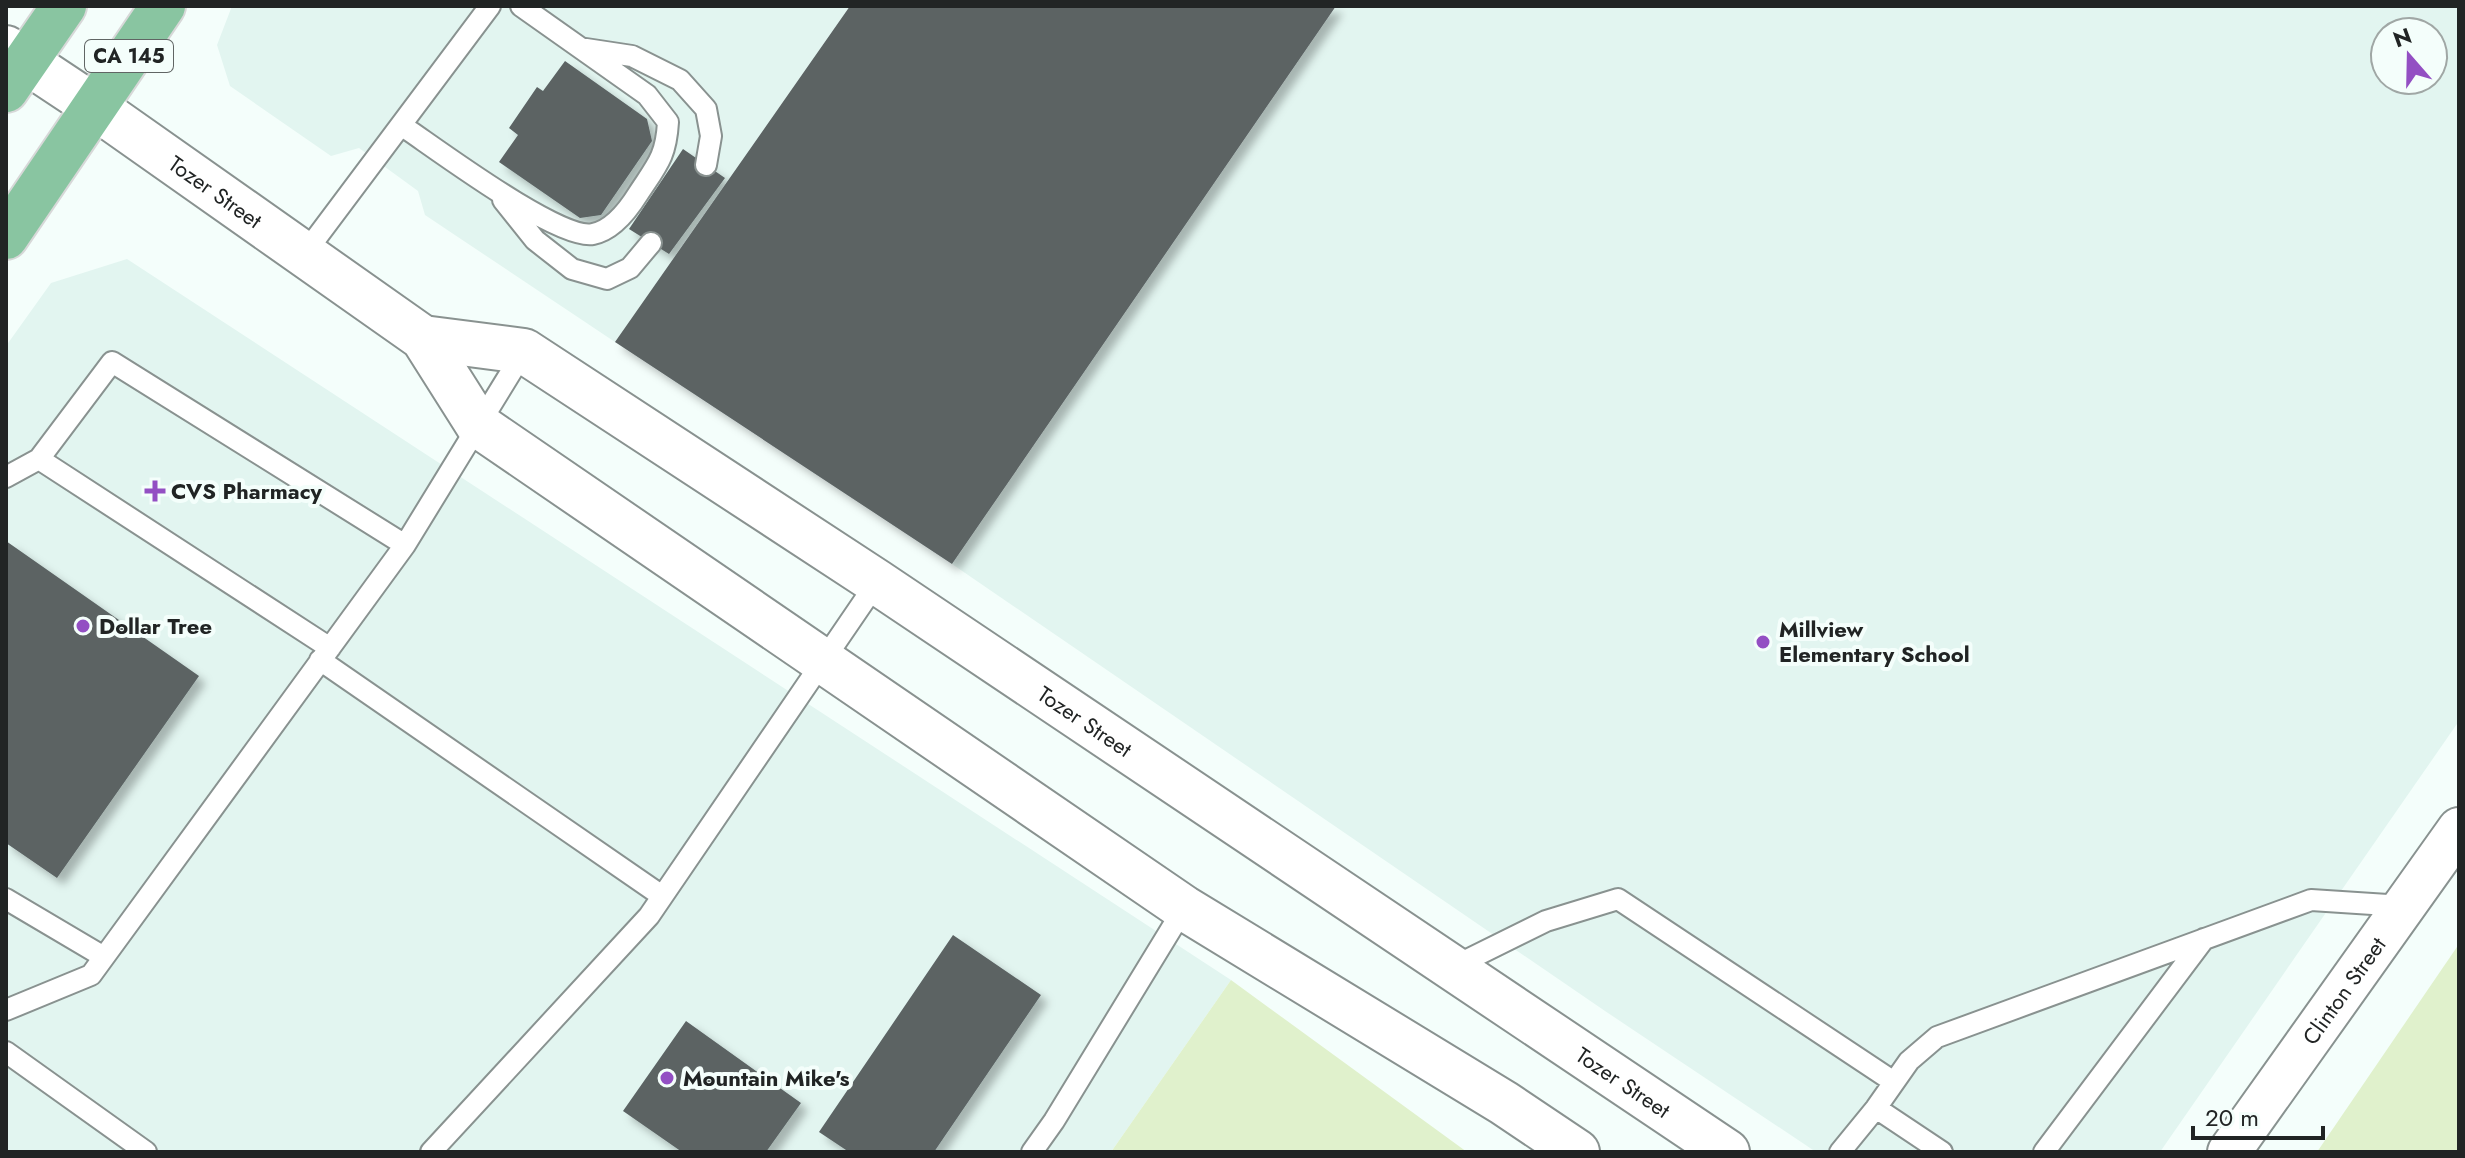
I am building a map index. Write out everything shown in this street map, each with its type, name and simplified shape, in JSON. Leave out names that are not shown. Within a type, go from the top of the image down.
[{"type":"main road","points":[[13,66],[64,6]]},
{"type":"main road","name":"CA 145","points":[[6,237],[163,6]]},
{"type":"street","name":"Tozer Street","points":[[13,66],[95,107],[423,338],[478,425],[1184,908],[1504,1103],[1577,1152]]},
{"type":"street","name":"Tozer Street","points":[[423,338],[524,351],[877,582],[1727,1152]]},
{"type":"street","name":"Clinton Street","points":[[2229,1152],[2459,829]]},
{"type":"lane","points":[[305,253],[490,6]]},
{"type":"lane","points":[[401,125],[525,208],[566,229],[592,235],[614,224],[667,150],[668,122],[647,95],[521,6]]},
{"type":"lane","points":[[579,48],[632,56],[680,80],[706,109],[711,136],[706,165]]},
{"type":"lane","points":[[494,187],[535,240],[572,269],[607,279],[630,268],[651,243]]},
{"type":"lane","points":[[6,1010],[91,975],[405,545],[524,351]]},
{"type":"lane","points":[[6,477],[39,459],[112,362],[405,545]]},
{"type":"lane","points":[[39,459],[325,654],[662,896]]},
{"type":"lane","points":[[431,1152],[649,916],[877,582]]},
{"type":"lane","points":[[6,899],[104,957]]},
{"type":"lane","points":[[1453,967],[1546,921],[1618,899],[1894,1082]]},
{"type":"lane","points":[[1840,1152],[1909,1061],[1937,1037],[2311,900],[2403,906]]},
{"type":"lane","points":[[1032,1152],[1184,908]]},
{"type":"lane","points":[[2044,1152],[2204,939]]},
{"type":"lane","points":[[6,1052],[146,1152]]},
{"type":"lane","points":[[1876,1108],[1942,1152]]},
{"type":"shaded area","points":[[232,6],[850,6],[615,342],[425,215],[418,191],[359,148],[331,156],[230,86],[217,45]]},
{"type":"shaded area","name":"Millview Elementary School","points":[[1336,6],[2459,6],[2459,721],[2160,1152],[1816,1152],[952,564]]},
{"type":"shaded area","points":[[127,259],[1231,980],[1111,1152],[6,1152],[6,346],[51,283]]},
{"type":"green space","points":[[2459,944],[2459,1152],[2317,1152]]},
{"type":"green space","points":[[1231,980],[1467,1152],[1111,1152]]},
{"type":"building","points":[[850,6],[1336,6],[952,564],[615,342]]},
{"type":"building","points":[[565,61],[647,119],[652,141],[601,215],[580,218],[499,162],[518,135],[509,128],[537,87],[543,91]]},
{"type":"building","points":[[683,149],[725,178],[669,254],[629,229]]},
{"type":"building","points":[[6,541],[199,676],[57,878],[6,843]]},
{"type":"building","points":[[953,935],[1041,995],[934,1152],[849,1152],[819,1132]]},
{"type":"building","points":[[686,1021],[801,1103],[766,1152],[682,1152],[623,1111]]},
{"type":"place","name":"CVS Pharmacy","points":[[155,491]]},
{"type":"place","name":"Dollar Tree","points":[[83,626]]},
{"type":"place","name":"Millview Elementary School","points":[[1763,642]]},
{"type":"place","name":"Mountain Mike's","points":[[667,1078]]}]
